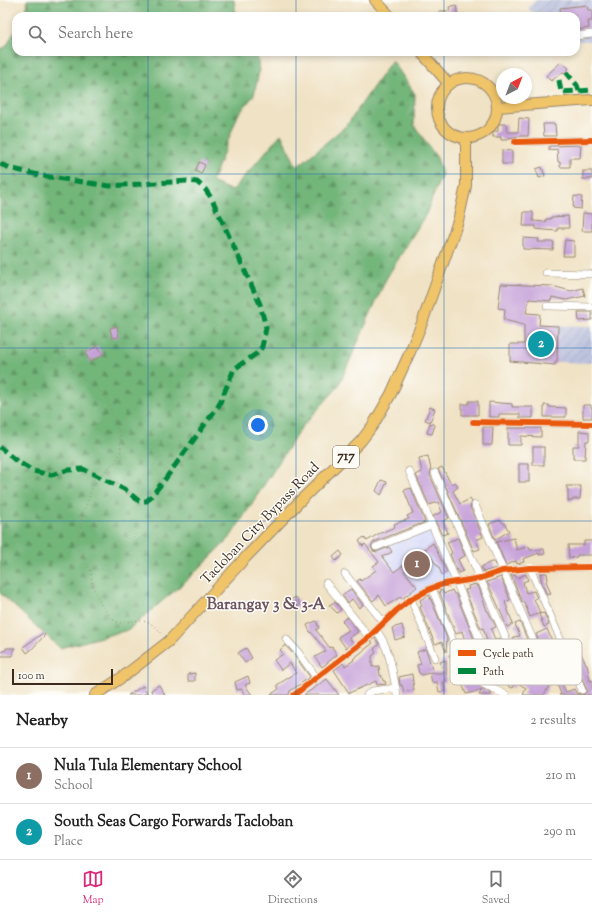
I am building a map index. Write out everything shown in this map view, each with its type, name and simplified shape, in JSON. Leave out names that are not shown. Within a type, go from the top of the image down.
[{"type":"highway","points":[[375,0],[386,12]]},
{"type":"highway","points":[[424,56],[449,84]]},
{"type":"highway","points":[[469,78],[479,81],[488,87],[494,96],[497,107],[495,117],[491,125],[484,132],[466,138],[456,136],[448,132],[438,117],[437,108],[438,99],[442,90],[458,79],[469,78]]},
{"type":"highway","points":[[497,107],[592,100]]},
{"type":"highway","name":"Tacloban City Bypass Road","points":[[95,695],[124,676],[169,641],[295,505],[361,441],[381,413],[400,376],[422,323],[458,221],[466,186],[466,138]]},
{"type":"street","points":[[580,36],[592,34]]},
{"type":"street","points":[[515,142],[592,140]]},
{"type":"street","points":[[546,273],[592,274]]},
{"type":"street","points":[[547,306],[592,307]]},
{"type":"street","points":[[473,422],[592,424]]},
{"type":"street","points":[[409,471],[479,639]]},
{"type":"street","points":[[435,473],[507,639]]},
{"type":"street","points":[[474,505],[531,639]]},
{"type":"street","points":[[376,547],[431,525]]},
{"type":"street","points":[[294,695],[369,637],[411,599],[432,588],[481,578],[502,571],[530,568],[592,567]]},
{"type":"street","points":[[530,568],[560,639]]},
{"type":"street","points":[[345,574],[384,623]]},
{"type":"street","points":[[326,583],[369,637]]},
{"type":"street","points":[[432,588],[452,639]]},
{"type":"street","points":[[411,599],[435,658]]},
{"type":"street","points":[[367,695],[374,690],[396,692],[391,667],[382,638],[376,630]]},
{"type":"street","points":[[286,639],[298,652],[316,677]]},
{"type":"street","points":[[485,685],[506,695]]},
{"type":"street","points":[[580,685],[582,690]]},
{"type":"path","points":[[61,345],[71,369],[106,396],[120,435],[121,451],[116,461],[92,487],[90,498],[83,513],[76,548],[92,571],[92,584],[101,605],[112,619],[119,624],[133,621],[152,624],[169,641]]},
{"type":"shaded area","points":[[536,0],[592,0],[592,41],[580,41],[580,12],[532,12],[528,8]]},
{"type":"shaded area","points":[[524,325],[592,326],[592,363],[557,362],[555,365],[523,363]]},
{"type":"shaded area","points":[[431,526],[453,579],[412,597],[377,549]]},
{"type":"green space","points":[[27,0],[234,0],[236,12],[25,12]]},
{"type":"green space","points":[[12,36],[12,56],[257,56],[259,72],[254,95],[238,115],[212,182],[232,191],[281,134],[297,167],[347,125],[392,60],[415,94],[414,125],[437,158],[442,174],[426,214],[386,279],[338,387],[301,428],[229,539],[185,582],[128,630],[60,648],[0,593],[0,49],[6,47]]},
{"type":"building","points":[[456,5],[457,12],[439,12],[450,11],[449,7]]},
{"type":"building","points":[[587,5],[588,10],[592,10],[592,21],[588,21],[589,28],[580,29],[580,12],[560,12],[560,8]]},
{"type":"building","points":[[561,62],[569,68],[565,73],[563,72],[551,81],[546,76]]},
{"type":"building","points":[[519,118],[529,119],[528,136],[508,138],[508,140],[501,140],[501,137],[493,137],[493,131],[498,131],[498,124],[506,124],[507,132],[518,132]]},
{"type":"building","points":[[543,124],[555,124],[556,136],[544,136]]},
{"type":"building","points":[[581,145],[580,158],[570,158],[570,167],[560,167],[557,149],[549,150],[549,146]]},
{"type":"building","points":[[502,150],[512,151],[512,164],[502,164]]},
{"type":"building","points":[[199,162],[205,165],[201,174],[195,171]]},
{"type":"building","points":[[542,167],[545,176],[539,178],[536,169]]},
{"type":"building","points":[[583,171],[592,171],[592,179],[583,179]]},
{"type":"building","points":[[574,196],[582,197],[581,209],[573,208]]},
{"type":"building","points":[[524,212],[533,212],[533,221],[546,222],[546,219],[551,219],[551,217],[568,216],[569,228],[558,228],[558,231],[536,229],[536,226],[523,226]]},
{"type":"building","points":[[583,213],[592,214],[592,231],[582,231]]},
{"type":"building","points":[[523,238],[539,239],[538,242],[554,242],[553,250],[523,249]]},
{"type":"building","points":[[565,240],[574,241],[574,256],[563,256]]},
{"type":"building","points":[[501,284],[552,286],[571,291],[583,288],[585,296],[566,300],[552,297],[551,301],[529,299],[526,313],[540,314],[539,325],[558,326],[557,362],[555,365],[510,361],[510,344],[524,344],[524,325],[504,320],[505,309],[498,308]]},
{"type":"building","points":[[578,312],[592,312],[592,320],[579,321]]},
{"type":"building","points":[[117,326],[119,337],[112,338],[110,328]]},
{"type":"building","points":[[98,346],[103,355],[90,362],[85,353]]},
{"type":"building","points":[[469,401],[478,401],[478,415],[462,415],[462,404],[469,404]]},
{"type":"building","points":[[489,402],[512,404],[512,407],[533,407],[533,418],[520,418],[520,414],[499,414],[499,417],[489,417]]},
{"type":"building","points":[[544,405],[549,405],[549,407],[566,408],[566,417],[544,417]]},
{"type":"building","points":[[583,405],[591,405],[592,418],[583,418]]},
{"type":"building","points":[[430,407],[435,409],[430,422],[425,420]]},
{"type":"building","points":[[430,423],[435,425],[432,434],[427,433]]},
{"type":"building","points":[[483,427],[493,427],[492,445],[483,445]]},
{"type":"building","points":[[508,428],[541,428],[541,437],[521,436],[521,445],[508,445]]},
{"type":"building","points":[[579,431],[589,432],[589,441],[586,441],[585,459],[573,459],[573,446],[579,446]]},
{"type":"building","points":[[533,447],[544,447],[544,465],[533,465]]},
{"type":"building","points":[[428,456],[431,470],[430,475],[449,518],[443,521],[448,533],[442,535],[433,516],[442,512],[438,502],[429,505],[416,475],[422,472],[419,458]]},
{"type":"building","points":[[519,464],[529,464],[529,482],[519,482]]},
{"type":"building","points":[[442,467],[451,484],[455,482],[458,487],[453,491],[460,504],[470,499],[472,502],[470,507],[483,537],[476,540],[480,549],[474,551],[438,469]]},
{"type":"building","points":[[381,480],[387,482],[381,495],[376,491]]},
{"type":"building","points":[[566,486],[581,486],[580,499],[568,501],[568,490]]},
{"type":"building","points":[[411,488],[425,522],[374,542],[371,546],[372,549],[373,551],[377,552],[389,547],[392,552],[382,557],[394,572],[433,543],[447,572],[442,575],[439,568],[428,553],[404,571],[417,587],[402,599],[400,597],[386,606],[379,595],[373,601],[357,581],[360,579],[361,581],[376,570],[373,566],[379,562],[365,544],[363,546],[359,541],[364,537],[367,541],[378,534],[395,527],[394,524],[409,519],[407,516],[413,513],[404,490]]},
{"type":"building","points":[[500,520],[509,531],[495,540],[489,524]]},
{"type":"building","points":[[458,538],[465,556],[458,559],[463,571],[458,573],[447,542]]},
{"type":"building","points":[[514,538],[517,550],[529,546],[530,550],[544,549],[545,554],[539,555],[539,553],[523,559],[524,562],[517,564],[516,561],[506,565],[496,542]]},
{"type":"building","points":[[584,541],[592,541],[592,555],[577,555],[577,557],[569,558],[568,545],[584,545]]},
{"type":"building","points":[[340,551],[343,555],[336,561],[333,557]]},
{"type":"building","points":[[494,562],[496,568],[483,572],[481,567]]},
{"type":"building","points":[[540,573],[547,573],[548,580],[546,581],[551,594],[547,595],[542,584]]},
{"type":"building","points":[[526,574],[528,580],[523,582],[526,593],[534,591],[537,598],[534,599],[540,613],[530,617],[511,575],[515,575],[517,578]]},
{"type":"building","points":[[501,577],[510,600],[505,602],[513,624],[507,627],[487,582]]},
{"type":"building","points":[[478,585],[487,611],[496,627],[491,629],[495,639],[487,639],[483,628],[481,629],[465,590],[469,589],[468,586]]},
{"type":"building","points":[[351,589],[363,605],[359,608],[352,599],[348,603],[342,595]]},
{"type":"building","points":[[442,590],[444,594],[452,590],[454,594],[456,594],[474,639],[464,639],[462,631],[456,634],[439,591]]},
{"type":"building","points":[[429,595],[447,638],[446,652],[442,642],[435,644],[420,607],[422,606],[420,600]]},
{"type":"building","points":[[296,597],[300,605],[292,609],[288,601]]},
{"type":"building","points":[[335,602],[341,609],[337,613],[329,605]]},
{"type":"building","points":[[544,613],[549,625],[544,627],[539,614]]},
{"type":"building","points":[[347,617],[358,632],[349,638],[353,643],[346,648],[338,637],[349,630],[342,621]]},
{"type":"building","points":[[316,621],[319,628],[316,630],[330,648],[332,647],[337,655],[322,667],[315,657],[326,651],[310,632],[307,625]]},
{"type":"building","points":[[520,622],[527,639],[514,639],[513,637],[520,636],[515,624]]},
{"type":"building","points":[[402,625],[405,637],[395,640],[392,628]]},
{"type":"building","points":[[547,629],[551,639],[538,639],[536,634]]},
{"type":"building","points":[[43,633],[45,635],[27,653],[23,647]]},
{"type":"building","points":[[375,638],[379,644],[374,649],[376,653],[372,656],[372,667],[379,666],[380,676],[381,675],[386,684],[377,685],[376,681],[349,693],[334,670],[343,663],[345,666],[354,660],[353,659],[373,643],[371,641]]},
{"type":"building","points":[[285,645],[310,677],[290,691],[289,695],[270,695],[279,689],[277,685],[296,673],[290,663],[281,670],[274,660],[283,654],[280,650]]},
{"type":"building","points":[[6,648],[15,648],[13,650],[13,656],[0,656],[0,652],[6,650]]},
{"type":"building","points":[[246,648],[252,658],[245,663],[238,653]]},
{"type":"building","points":[[426,649],[433,672],[422,675],[419,673],[417,665],[421,664],[417,652]]},
{"type":"building","points":[[582,656],[587,664],[590,681],[592,680],[592,695],[582,695],[587,691],[582,678]]},
{"type":"building","points":[[446,660],[446,682],[443,682],[445,691],[439,692],[437,682],[432,683],[430,673],[444,673],[440,662]]},
{"type":"building","points":[[195,673],[195,681],[188,681],[188,674]]},
{"type":"building","points":[[412,674],[414,690],[404,692],[402,685],[400,685],[399,677]]},
{"type":"building","points":[[248,676],[250,683],[245,685],[252,695],[245,695],[241,689],[237,690],[235,682]]},
{"type":"building","points":[[327,679],[339,695],[304,695],[314,688]]},
{"type":"building","points":[[159,685],[165,695],[153,695],[151,690]]},
{"type":"building","points":[[463,685],[479,685],[492,694],[479,695],[482,690],[466,694]]},
{"type":"building","points":[[509,685],[514,685],[513,688],[508,686]]},
{"type":"building","points":[[521,685],[549,686],[544,695],[523,695],[526,688]]},
{"type":"building","points":[[557,685],[563,685],[566,692],[574,689],[577,694],[582,695],[559,695],[561,694]]},
{"type":"building","points":[[143,686],[147,693],[142,695],[128,695]]},
{"type":"marked path","points":[[559,80],[561,92],[579,91],[577,85],[566,72]]},
{"type":"marked path","points":[[579,91],[592,90]]},
{"type":"marked path","points":[[0,164],[13,169],[43,176],[110,186],[187,181],[197,182],[205,189],[212,199],[260,304],[266,328],[262,347],[256,354],[234,369],[219,405],[163,482],[147,501],[139,501],[124,489],[83,469],[68,470],[51,475],[33,471],[15,460],[0,447]]},
{"type":"cycle path","points":[[515,142],[592,140]]},
{"type":"cycle path","points":[[473,422],[592,424]]},
{"type":"cycle path","points":[[294,695],[369,637],[397,610],[411,599],[432,588],[444,584],[481,578],[502,571],[530,568],[592,567]]},
{"type":"place","name":"South Seas Cargo Forwards Tacloban","points":[[541,344]]},
{"type":"place","name":"Nula Tula Elementary School","points":[[417,564]]},
{"type":"district","name":"Barangay 3 & 3-A","points":[[266,605]]}]
